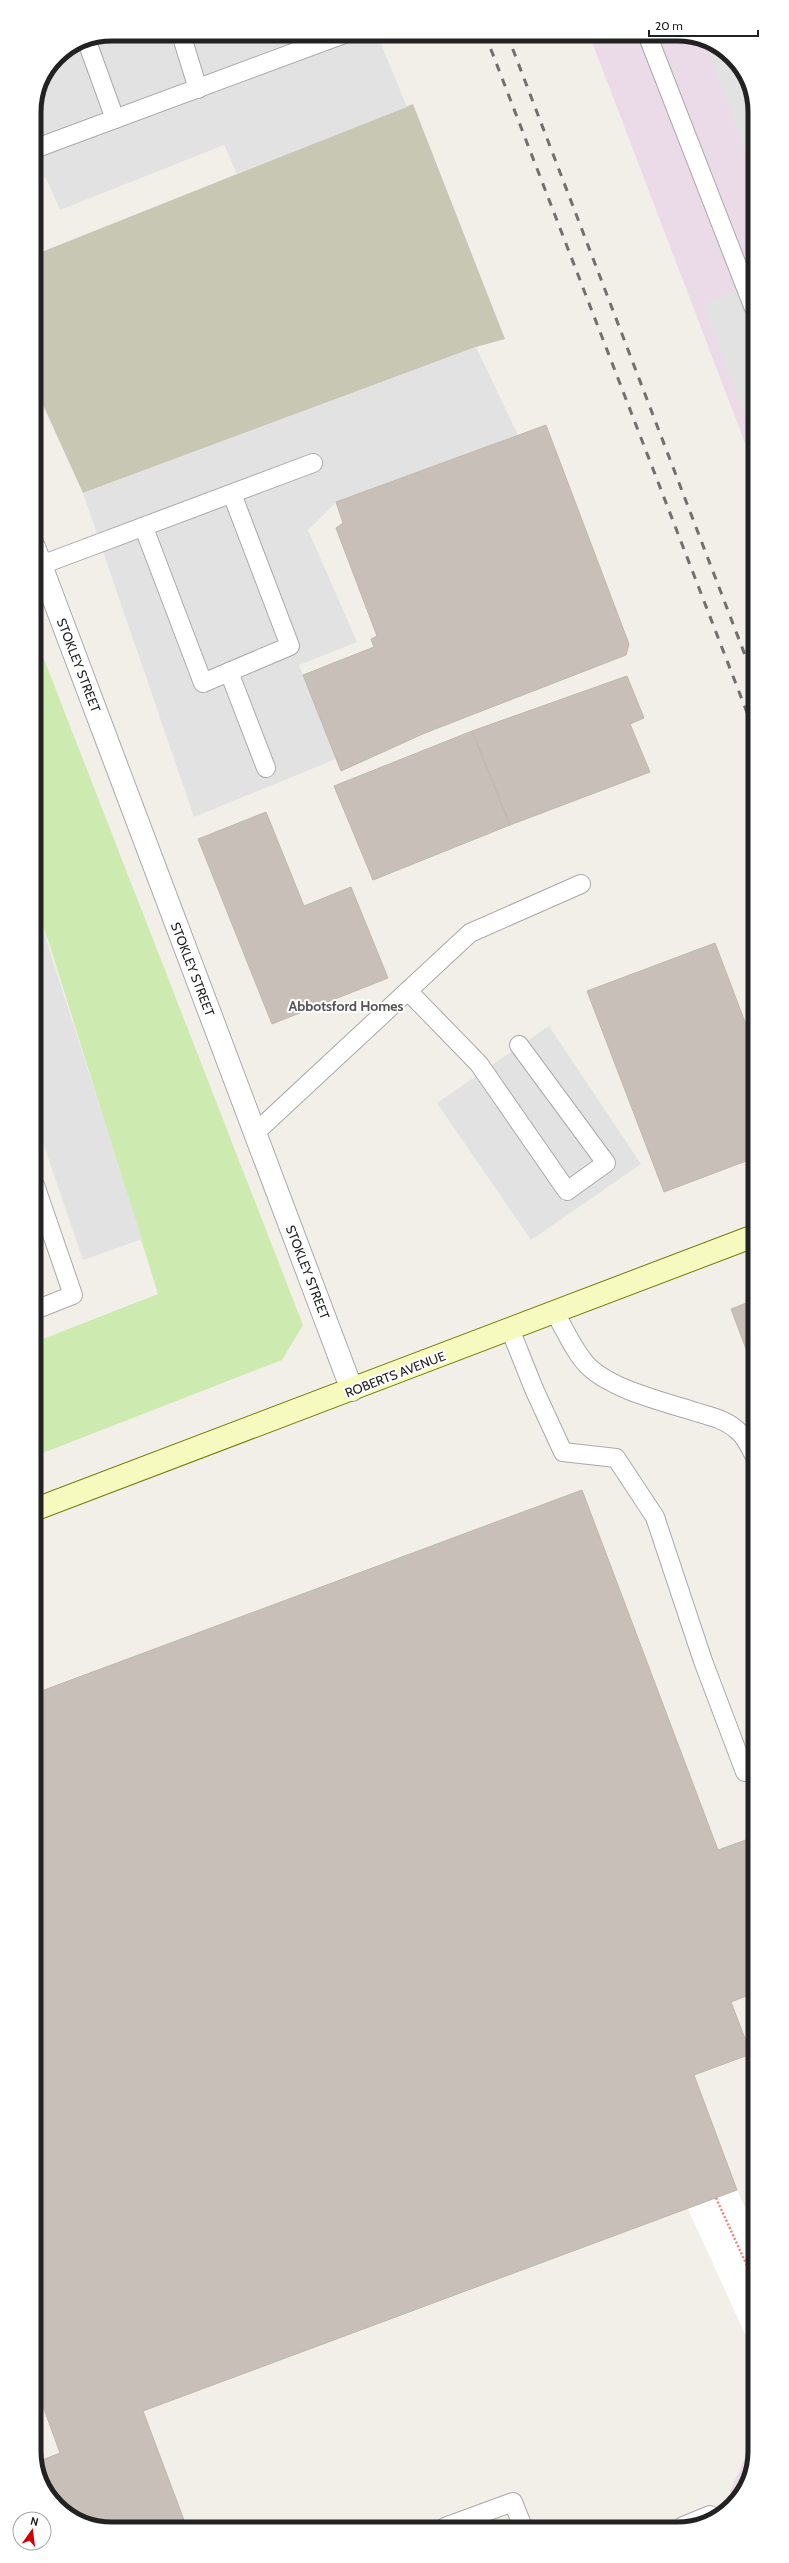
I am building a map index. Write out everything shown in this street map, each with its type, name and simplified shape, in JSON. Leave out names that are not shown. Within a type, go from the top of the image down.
[{"type":"main road","name":"ROBERTS AVENUE","points":[[41,1507],[556,1313],[748,1238]]},
{"type":"street","name":"STOKLEY STREET","points":[[41,564],[352,1390]]},
{"type":"lane","points":[[183,41],[198,88]]},
{"type":"lane","points":[[41,143],[115,119],[325,41]]},
{"type":"lane","points":[[650,41],[748,293]]},
{"type":"lane","points":[[88,45],[115,119]]},
{"type":"lane","points":[[41,555],[144,528],[313,463]]},
{"type":"lane","points":[[144,528],[203,683],[290,646],[232,494]]},
{"type":"lane","points":[[229,672],[266,768]]},
{"type":"lane","points":[[255,1133],[470,933],[581,884]]},
{"type":"lane","points":[[408,991],[479,1064],[567,1191],[606,1163],[519,1045]]},
{"type":"lane","points":[[41,1202],[73,1295],[41,1308]]},
{"type":"lane","points":[[556,1313],[577,1351],[590,1368],[607,1379],[626,1388],[720,1420],[737,1429],[748,1443]]},
{"type":"lane","points":[[510,1330],[534,1389],[563,1452],[616,1458],[655,1517],[703,1661],[745,1772]]},
{"type":"lane","points":[[459,2522],[513,2502],[521,2522]]},
{"type":"path","points":[[716,2198],[748,2268]]},
{"type":"shaded area","points":[[380,41],[407,107],[237,174],[224,145],[60,210],[46,178],[41,178],[41,112],[42,98],[46,85],[53,72],[72,53],[85,46],[98,42]]},
{"type":"shaded area","points":[[592,41],[691,42],[713,50],[724,59],[739,76],[743,85],[746,93],[748,112],[748,451]]},
{"type":"shaded area","points":[[707,47],[724,59],[736,72],[746,93],[748,112],[748,159]]},
{"type":"shaded area","points":[[413,104],[505,339],[476,347],[83,493],[41,400],[41,252]]},
{"type":"shaded area","points":[[748,284],[748,424],[703,306]]},
{"type":"shaded area","points":[[476,347],[518,435],[336,502],[308,530],[357,642],[299,665],[336,759],[194,817],[83,493]]},
{"type":"shaded area","points":[[41,924],[142,1239],[83,1260],[41,1137]]},
{"type":"shaded area","points":[[549,1026],[641,1164],[531,1240],[437,1103]]},
{"type":"shaded area","points":[[748,2451],[747,2465],[741,2483],[732,2496],[730,2491]]},
{"type":"green space","points":[[41,651],[303,1325],[282,1360],[41,1454],[41,1340],[158,1294],[51,949],[41,922]]},
{"type":"pier","points":[[737,2190],[748,2214],[748,2341],[688,2209]]},
{"type":"building","points":[[546,425],[629,644],[626,655],[425,733],[341,771],[303,675],[374,647],[371,639],[377,636],[336,528],[343,523],[336,502]]},
{"type":"building","points":[[627,676],[644,718],[630,724],[650,772],[510,825],[472,731]]},
{"type":"building","points":[[472,731],[510,825],[373,880],[334,786]]},
{"type":"building","points":[[266,812],[304,906],[351,887],[388,978],[272,1024],[198,839]]},
{"type":"building","points":[[715,943],[748,1030],[748,1160],[664,1192],[587,991]]},
{"type":"building","points":[[748,1302],[748,1354],[731,1309]]},
{"type":"building","points":[[582,1490],[718,1850],[748,1839],[748,1995],[731,2002],[748,2046],[748,2055],[694,2075],[737,2190],[143,2411],[185,2522],[107,2522],[93,2520],[76,2513],[53,2491],[43,2470],[42,2460],[60,2453],[41,2401],[41,1691]]},
{"type":"railway","points":[[488,41],[748,715]]},
{"type":"railway","points":[[510,41],[748,663]]},
{"type":"district","name":"Abbotsford Homes","points":[[346,1006]]}]
